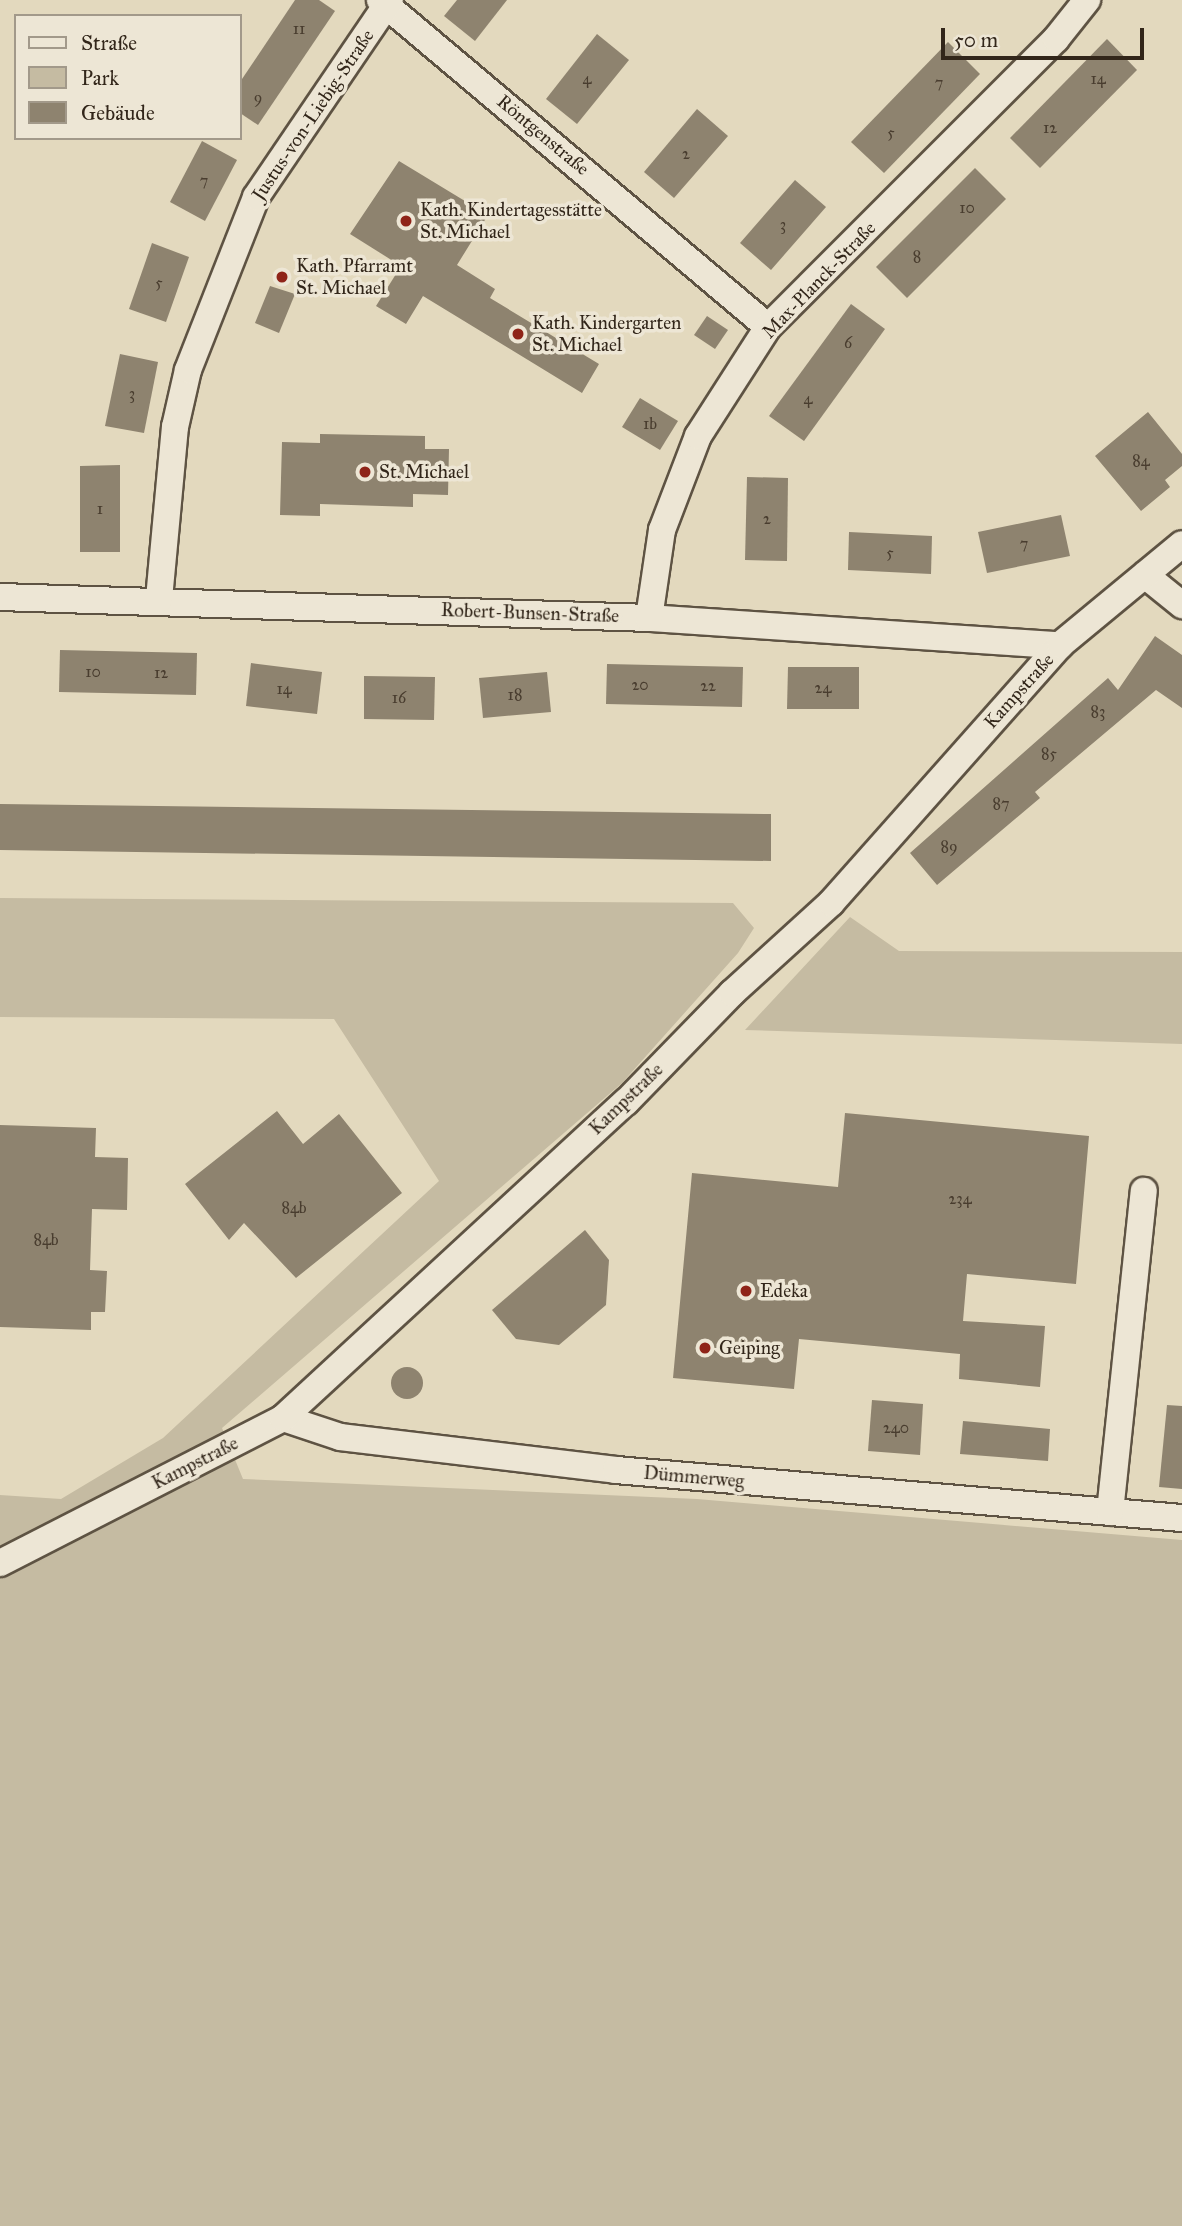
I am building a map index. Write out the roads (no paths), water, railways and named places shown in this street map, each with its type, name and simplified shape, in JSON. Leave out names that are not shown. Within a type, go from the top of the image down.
[{"type":"street","name":"Max-Planck-Straße","points":[[649,618],[662,530],[698,436],[768,327],[1056,39],[1087,0]]},
{"type":"street","name":"Röntgenstraße","points":[[385,1],[768,327]]},
{"type":"street","name":"Justus-von-Liebig-Straße","points":[[159,599],[175,427],[192,358],[256,197],[385,1]]},
{"type":"street","name":"Kampstraße","points":[[0,1563],[283,1418],[626,1102],[732,993],[831,903],[1060,645],[1182,544]]},
{"type":"street","points":[[1145,575],[1182,605]]},
{"type":"street","name":"Robert-Bunsen-Straße","points":[[0,597],[159,599],[649,618],[1060,645]]},
{"type":"street","points":[[1110,1512],[1144,1191]]},
{"type":"street","name":"Dümmerweg","points":[[283,1418],[340,1437],[616,1470],[1182,1518]]},
{"type":"place","name":"Kath. Kindertagesstätte St. Michael","points":[[406,221]]},
{"type":"place","name":"Kath. Pfarramt St. Michael","points":[[282,277]]},
{"type":"place","name":"Kath. Kindergarten St. Michael","points":[[518,334]]},
{"type":"place","name":"St. Michael","points":[[365,472]]},
{"type":"place","name":"Edeka","points":[[746,1291]]},
{"type":"place","name":"Geiping","points":[[705,1348]]}]
